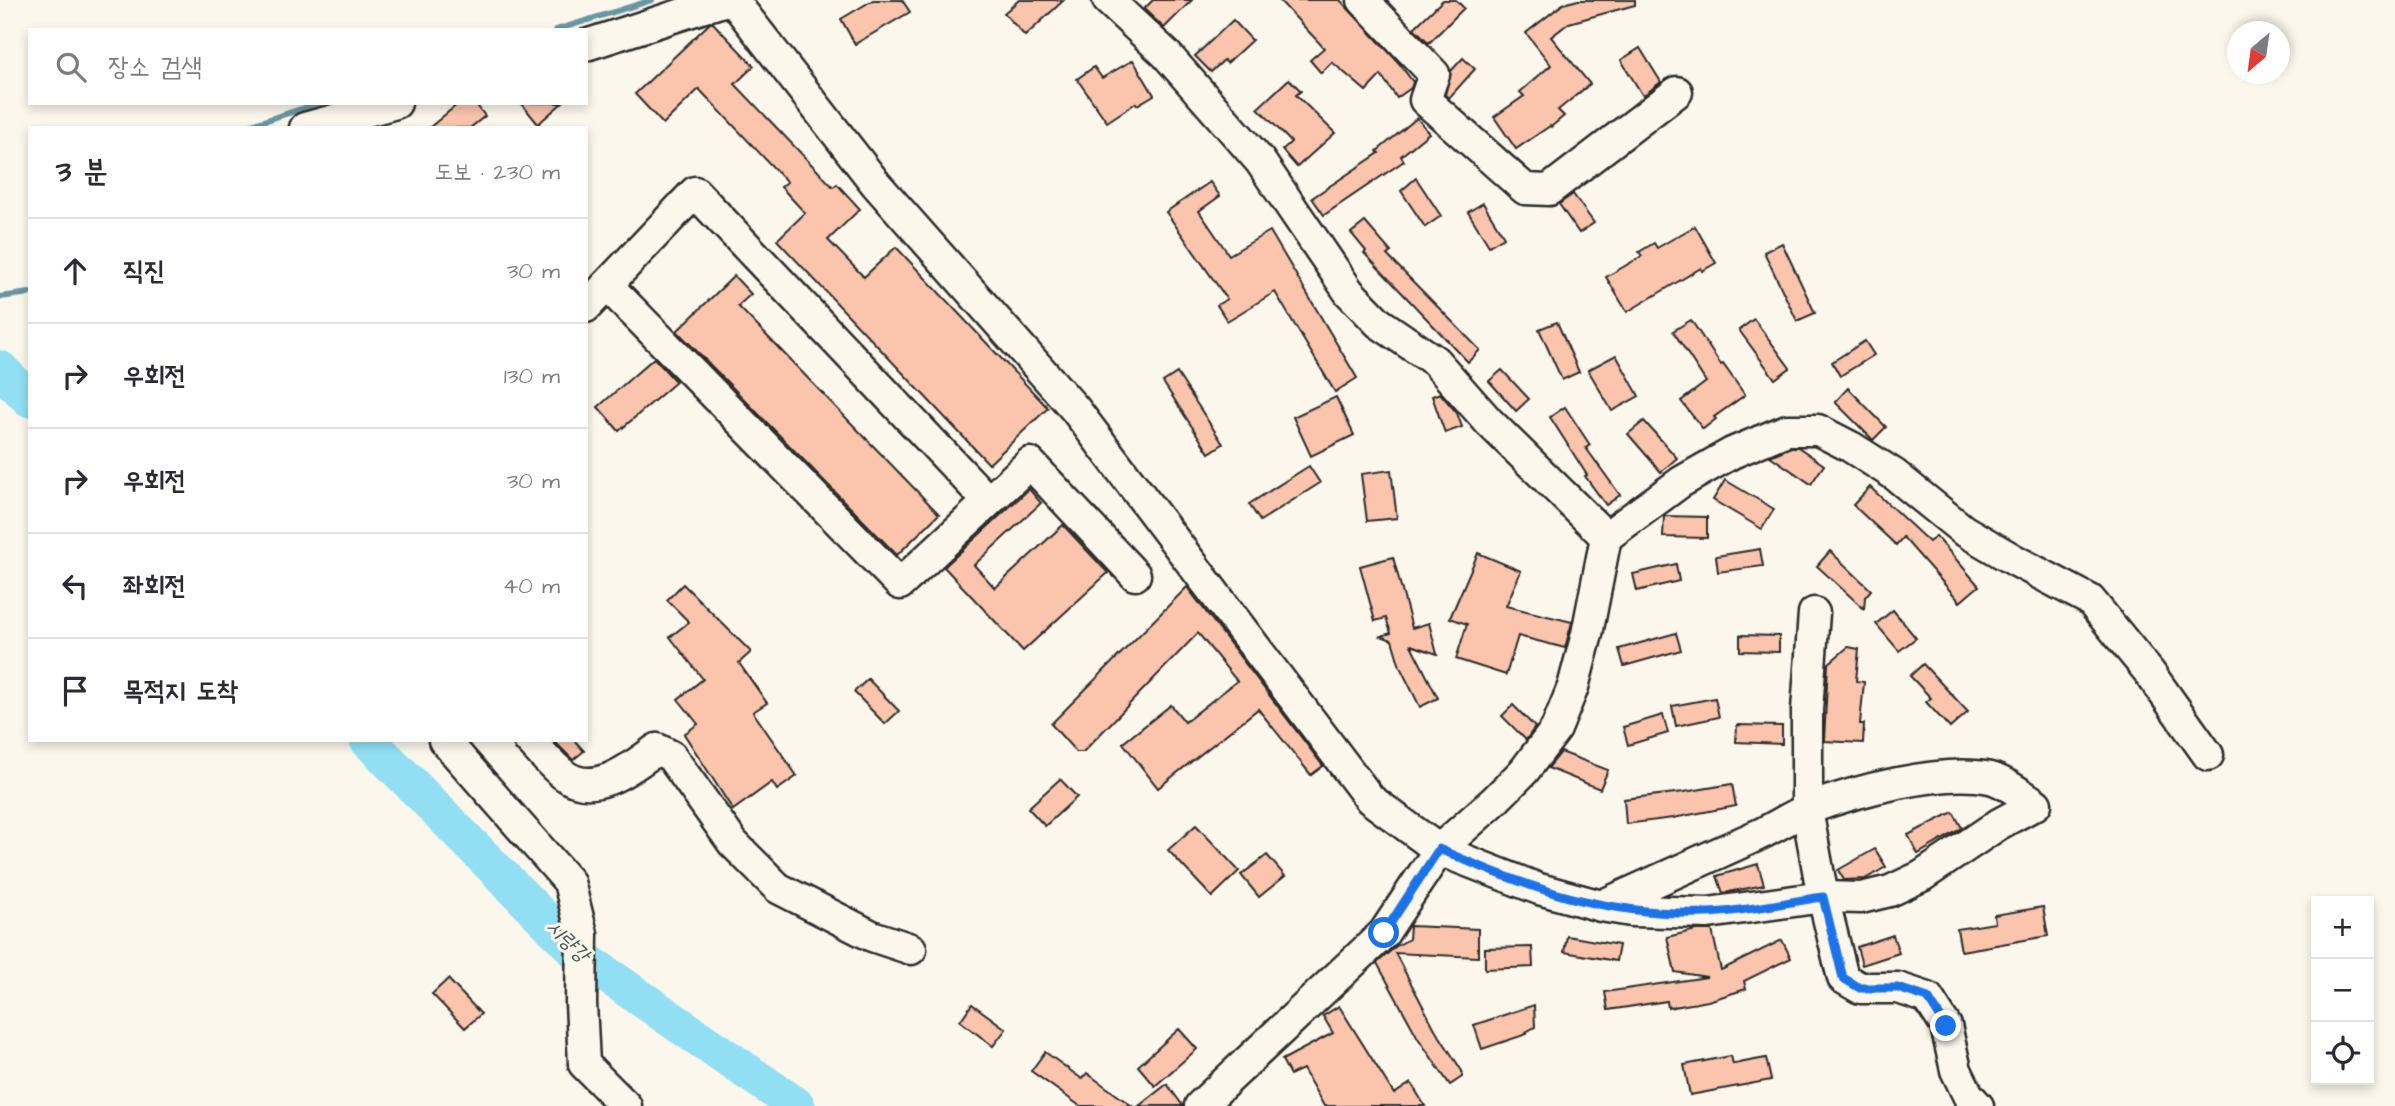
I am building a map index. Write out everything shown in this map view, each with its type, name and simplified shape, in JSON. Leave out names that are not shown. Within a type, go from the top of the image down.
[{"type":"street","points":[[588,44],[726,0]]},
{"type":"street","points":[[733,0],[876,184],[1075,409],[1370,799],[1439,849],[1539,889],[1601,906],[1631,911],[1708,913],[1823,897],[1861,898],[1890,891],[1922,876],[1999,824],[2036,804],[2016,790],[1991,778],[1955,776],[1905,782],[1857,793],[1807,810],[1601,906]]},
{"type":"street","points":[[1108,0],[1166,54],[1259,161],[1349,292],[1379,323],[1435,361],[1489,422],[1606,537]]},
{"type":"street","points":[[1363,0],[1434,74],[1425,100],[1525,189],[1549,190],[1677,92]]},
{"type":"street","points":[[312,126],[389,105]]},
{"type":"street","points":[[588,305],[695,192],[988,501]]},
{"type":"street","points":[[607,285],[900,584],[1030,463],[1135,575]]},
{"type":"street","points":[[1200,1106],[1384,933],[1439,849],[1516,779],[1556,729],[1573,687],[1587,634],[1606,537],[1681,482],[1732,453],[1787,430],[1818,430],[1851,447],[1895,475],[1963,530],[2090,600],[2149,672],[2208,755]]},
{"type":"street","points":[[1814,613],[1807,710],[1807,810],[1823,897],[1843,978],[1860,988],[1898,988],[1928,998],[1946,1026],[1956,1070],[1968,1095],[1978,1106]]},
{"type":"street","points":[[446,742],[569,882],[582,934],[581,1013],[584,1064],[626,1106]]},
{"type":"street","points":[[531,742],[566,776],[589,785],[624,772],[657,749],[671,756],[733,843],[778,888],[872,936],[911,949]]},
{"type":"building","points":[[873,0],[902,0],[910,12],[855,44],[841,19]]},
{"type":"building","points":[[1019,0],[1064,0],[1025,36],[1004,13]]},
{"type":"building","points":[[1153,0],[1192,0],[1164,28],[1144,9]]},
{"type":"building","points":[[1279,0],[1340,0],[1398,62],[1413,82],[1411,88],[1397,98],[1381,75],[1366,91],[1332,62],[1321,73],[1310,60],[1324,48]]},
{"type":"building","points":[[1443,0],[1456,0],[1464,8],[1429,43],[1414,28]]},
{"type":"building","points":[[1578,0],[1635,0],[1635,5],[1569,23],[1551,37],[1590,84],[1558,110],[1564,116],[1516,149],[1494,117],[1524,96],[1520,92],[1551,65],[1526,33],[1563,4]]},
{"type":"building","points":[[1233,20],[1252,40],[1227,63],[1224,60],[1211,72],[1195,56]]},
{"type":"building","points":[[710,23],[754,66],[735,84],[833,187],[837,184],[860,209],[828,240],[864,277],[896,247],[1048,408],[989,464],[777,240],[805,213],[781,187],[787,182],[699,89],[663,124],[635,94]]},
{"type":"building","points":[[1640,48],[1661,82],[1643,96],[1621,60]]},
{"type":"building","points":[[1463,58],[1475,69],[1449,98],[1445,95],[1451,71]]},
{"type":"building","points":[[1133,60],[1154,95],[1107,122],[1077,79],[1094,67],[1102,78]]},
{"type":"building","points":[[1289,79],[1301,91],[1296,95],[1335,133],[1297,167],[1282,150],[1291,142],[1258,108]]},
{"type":"building","points":[[457,105],[477,105],[485,116],[472,126],[431,126]]},
{"type":"building","points":[[523,105],[560,105],[538,124]]},
{"type":"building","points":[[1417,118],[1429,133],[1401,156],[1404,161],[1324,215],[1312,198],[1379,153],[1377,151]]},
{"type":"building","points":[[1416,178],[1441,216],[1425,227],[1401,191]]},
{"type":"building","points":[[1210,182],[1220,196],[1199,211],[1229,255],[1270,231],[1357,378],[1335,392],[1275,292],[1227,321],[1217,305],[1227,299],[1166,212]]},
{"type":"building","points":[[1573,194],[1594,223],[1579,233],[1559,204]]},
{"type":"building","points":[[1483,203],[1504,237],[1489,246],[1468,212]]},
{"type":"building","points":[[1365,222],[1391,252],[1387,255],[1480,350],[1468,362],[1364,253],[1366,251],[1351,233]]},
{"type":"building","points":[[1695,226],[1716,263],[1702,271],[1701,268],[1627,312],[1606,277],[1642,256],[1639,252],[1654,243],[1657,248]]},
{"type":"building","points":[[1782,243],[1815,313],[1797,321],[1764,252]]},
{"type":"building","points":[[734,276],[751,294],[738,306],[939,514],[897,555],[677,331]]},
{"type":"building","points":[[1754,319],[1790,368],[1775,379],[1739,330]]},
{"type":"building","points":[[1691,320],[1745,395],[1714,417],[1716,419],[1703,429],[1681,401],[1706,382],[1673,331]]},
{"type":"building","points":[[1557,322],[1579,372],[1562,380],[1539,329]]},
{"type":"building","points":[[1865,341],[1874,355],[1840,376],[1832,362]]},
{"type":"building","points":[[1616,355],[1639,396],[1612,411],[1588,370]]},
{"type":"building","points":[[654,358],[676,382],[619,431],[598,407]]},
{"type":"building","points":[[1502,370],[1529,399],[1516,411],[1489,381]]},
{"type":"building","points":[[1177,373],[1223,444],[1209,453],[1163,382]]},
{"type":"building","points":[[1848,388],[1886,427],[1873,440],[1835,402]]},
{"type":"building","points":[[1440,393],[1457,413],[1462,427],[1445,433],[1432,396]]},
{"type":"building","points":[[1336,397],[1354,435],[1311,456],[1293,417]]},
{"type":"building","points":[[1565,407],[1590,445],[1586,448],[1620,495],[1606,505],[1585,476],[1587,475],[1550,417]]},
{"type":"building","points":[[1644,421],[1677,458],[1661,472],[1628,434]]},
{"type":"building","points":[[1791,447],[1798,447],[1824,465],[1811,484],[1770,456]]},
{"type":"building","points":[[1309,466],[1320,483],[1260,521],[1249,504]]},
{"type":"building","points":[[1391,470],[1397,518],[1367,521],[1361,474]]},
{"type":"building","points":[[1725,480],[1774,509],[1762,529],[1713,500]]},
{"type":"building","points":[[1870,487],[1929,542],[1936,536],[1979,586],[1960,602],[1903,537],[1896,545],[1853,505]]},
{"type":"building","points":[[1029,489],[1041,503],[974,565],[995,588],[1063,525],[1108,573],[1023,651],[944,567]]},
{"type":"building","points":[[1664,516],[1707,517],[1707,538],[1663,537]]},
{"type":"building","points":[[1760,549],[1763,566],[1718,572],[1716,556]]},
{"type":"building","points":[[1830,551],[1871,590],[1865,597],[1864,609],[1817,566]]},
{"type":"building","points":[[1478,553],[1521,571],[1506,606],[1572,622],[1565,648],[1518,636],[1506,675],[1456,659],[1467,624],[1450,618]]},
{"type":"building","points":[[1393,557],[1412,628],[1429,623],[1437,654],[1411,645],[1438,698],[1420,707],[1400,667],[1392,640],[1381,636],[1391,633],[1386,618],[1375,621],[1360,566]]},
{"type":"building","points":[[1676,564],[1679,581],[1637,591],[1633,574]]},
{"type":"building","points":[[683,584],[751,652],[739,663],[767,703],[753,712],[797,776],[777,790],[772,782],[733,810],[684,734],[698,724],[678,699],[703,679],[670,637],[689,622],[667,600]]},
{"type":"building","points":[[1187,587],[1323,766],[1311,775],[1258,709],[1158,788],[1123,743],[1171,705],[1185,722],[1237,681],[1198,633],[1083,752],[1076,752],[1051,724]]},
{"type":"building","points":[[1893,610],[1916,638],[1899,651],[1876,624]]},
{"type":"building","points":[[1676,633],[1681,650],[1624,666],[1619,649]]},
{"type":"building","points":[[1740,635],[1779,636],[1779,652],[1740,651]]},
{"type":"building","points":[[1848,647],[1859,649],[1856,681],[1864,682],[1860,724],[1864,724],[1863,743],[1824,741],[1828,664]]},
{"type":"building","points":[[1923,664],[1968,712],[1950,728],[1926,702],[1931,698],[1910,676]]},
{"type":"building","points":[[868,679],[899,711],[885,724],[854,692]]},
{"type":"building","points":[[1715,698],[1719,717],[1676,726],[1672,706]]},
{"type":"building","points":[[1513,705],[1535,727],[1526,740],[1502,716]]},
{"type":"building","points":[[1663,715],[1668,733],[1628,745],[1623,727]]},
{"type":"building","points":[[1737,725],[1782,726],[1782,744],[1736,742]]},
{"type":"building","points":[[555,742],[576,742],[584,751],[573,760]]},
{"type":"building","points":[[1561,752],[1608,770],[1600,789],[1548,768]]},
{"type":"building","points":[[1060,779],[1077,797],[1045,826],[1028,808]]},
{"type":"building","points":[[1732,784],[1736,806],[1626,824],[1624,799]]},
{"type":"building","points":[[1953,812],[1962,828],[1918,854],[1908,835]]},
{"type":"building","points":[[1196,825],[1239,871],[1212,897],[1168,850]]},
{"type":"building","points":[[1875,849],[1886,867],[1865,879],[1844,880],[1838,870]]},
{"type":"building","points":[[1267,855],[1285,876],[1259,897],[1241,875]]},
{"type":"building","points":[[1758,864],[1764,885],[1723,893],[1717,876]]},
{"type":"building","points":[[2043,907],[2048,936],[1961,951],[1957,929],[1995,923],[1994,915]]},
{"type":"building","points":[[1410,926],[1478,929],[1478,957],[1395,953],[1435,1029],[1462,1071],[1462,1077],[1450,1085],[1418,1038],[1377,963],[1409,939]]},
{"type":"building","points":[[1696,930],[1712,930],[1721,970],[1782,940],[1791,958],[1744,981],[1746,989],[1708,1001],[1668,1008],[1667,1001],[1608,1010],[1605,992],[1707,977],[1675,972],[1667,937]]},
{"type":"building","points":[[1893,935],[1899,953],[1862,965],[1857,947]]},
{"type":"building","points":[[1567,936],[1619,945],[1616,961],[1564,952]]},
{"type":"building","points":[[1532,947],[1533,967],[1485,969],[1485,948]]},
{"type":"building","points":[[448,979],[481,1014],[465,1028],[432,994]]},
{"type":"building","points":[[972,1004],[1006,1029],[993,1046],[960,1021]]},
{"type":"building","points":[[1534,1005],[1535,1027],[1526,1032],[1527,1034],[1482,1049],[1474,1025]]},
{"type":"building","points":[[1339,1006],[1394,1094],[1411,1083],[1425,1106],[1324,1106],[1303,1069],[1290,1075],[1282,1060],[1333,1033],[1323,1016]]},
{"type":"building","points":[[1179,1029],[1197,1049],[1155,1086],[1138,1066]]},
{"type":"building","points":[[1045,1052],[1082,1079],[1087,1073],[1132,1106],[1080,1106],[1031,1071]]},
{"type":"building","points":[[1731,1056],[1733,1064],[1766,1058],[1771,1080],[1690,1095],[1684,1065]]},
{"type":"building","points":[[1167,1084],[1183,1106],[1139,1106]]},
{"type":"waterway","points":[[562,28],[652,0]]},
{"type":"waterway","points":[[248,126],[314,105]]},
{"type":"waterway","points":[[0,297],[28,293]]},
{"type":"waterway","name":"시량강","points":[[0,369],[28,397]]},
{"type":"waterway","name":"시량강","points":[[370,742],[584,959],[797,1106]]},
{"type":"route","points":[[1384,933],[1439,849],[1539,889],[1601,906],[1631,911],[1708,913],[1823,897],[1843,978],[1860,988],[1898,988],[1928,998],[1946,1026]]}]
